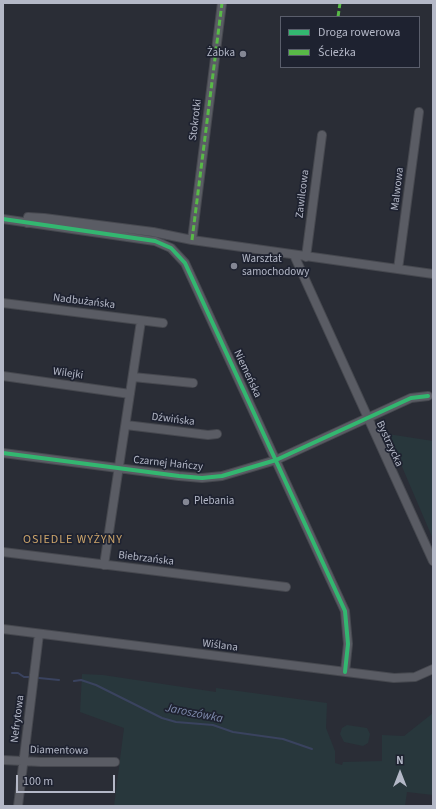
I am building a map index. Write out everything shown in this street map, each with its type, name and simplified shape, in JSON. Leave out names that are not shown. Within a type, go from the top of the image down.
[{"type":"street","name":"Stokrotki","points":[[192,240],[222,3]]},
{"type":"street","name":"Malwowa","points":[[398,269],[419,112]]},
{"type":"street","name":"Zawilcowa","points":[[306,256],[322,135]]},
{"type":"street","name":"Niemeńska","points":[[27,223],[28,218],[44,218],[153,232],[192,240],[433,274]]},
{"type":"street","name":"Niemeńska","points":[[3,219],[149,239],[160,242],[177,253],[187,267],[345,611],[348,644],[345,672]]},
{"type":"street","name":"Bystrzycka","points":[[294,255],[433,561]]},
{"type":"street","name":"Nadbużańska","points":[[3,303],[163,323]]},
{"type":"street","points":[[104,565],[142,321]]},
{"type":"street","name":"Wilejki","points":[[3,376],[130,394]]},
{"type":"street","points":[[133,377],[193,383]]},
{"type":"street","name":"Czarnej Hańczy","points":[[3,453],[195,478],[209,478],[237,473],[276,460],[411,398],[428,396]]},
{"type":"street","name":"Dźwińska","points":[[126,425],[208,435],[217,434]]},
{"type":"street","name":"Biebrzańska","points":[[3,552],[286,586]]},
{"type":"street","name":"Wiślana","points":[[3,629],[403,678],[421,675],[433,669]]},
{"type":"street","name":"Nefrytowa","points":[[18,806],[39,634]]},
{"type":"street","name":"Diamentowa","points":[[3,760],[115,762]]},
{"type":"shaded area","points":[[388,434],[433,441],[433,539]]},
{"type":"shaded area","points":[[82,674],[103,675],[216,692],[216,688],[327,703],[326,728],[335,751],[335,763],[342,765],[343,762],[382,761],[382,735],[404,736],[433,713],[433,795],[407,792],[405,806],[114,806],[124,728],[80,712]]},
{"type":"shaded area","points":[[347,725],[367,728],[370,734],[368,743],[363,746],[344,742],[340,734],[342,728]]},
{"type":"waterway","name":"Jaroszówka","points":[[12,673],[18,673],[24,677],[29,677]]},
{"type":"waterway","name":"Jaroszówka","points":[[39,678],[59,680]]},
{"type":"waterway","name":"Jaroszówka","points":[[74,681],[81,680],[96,685],[162,718],[176,722],[213,725],[233,732],[283,739],[312,749]]},
{"type":"marked path","points":[[192,240],[222,3]]},
{"type":"marked path","points":[[338,16],[340,3]]},
{"type":"cycle path","points":[[3,219],[155,241],[171,248],[185,263],[345,611],[348,644],[345,672]]},
{"type":"cycle path","points":[[3,453],[179,476],[202,478],[222,476],[276,460],[411,398],[428,396]]},
{"type":"place","name":"Żabka","points":[[243,54]]},
{"type":"place","name":"Warsztat samochodowy","points":[[234,266]]},
{"type":"place","name":"Plebania","points":[[186,502]]},
{"type":"district","name":"OSIEDLE WYŻYNY","points":[[73,540]]}]
